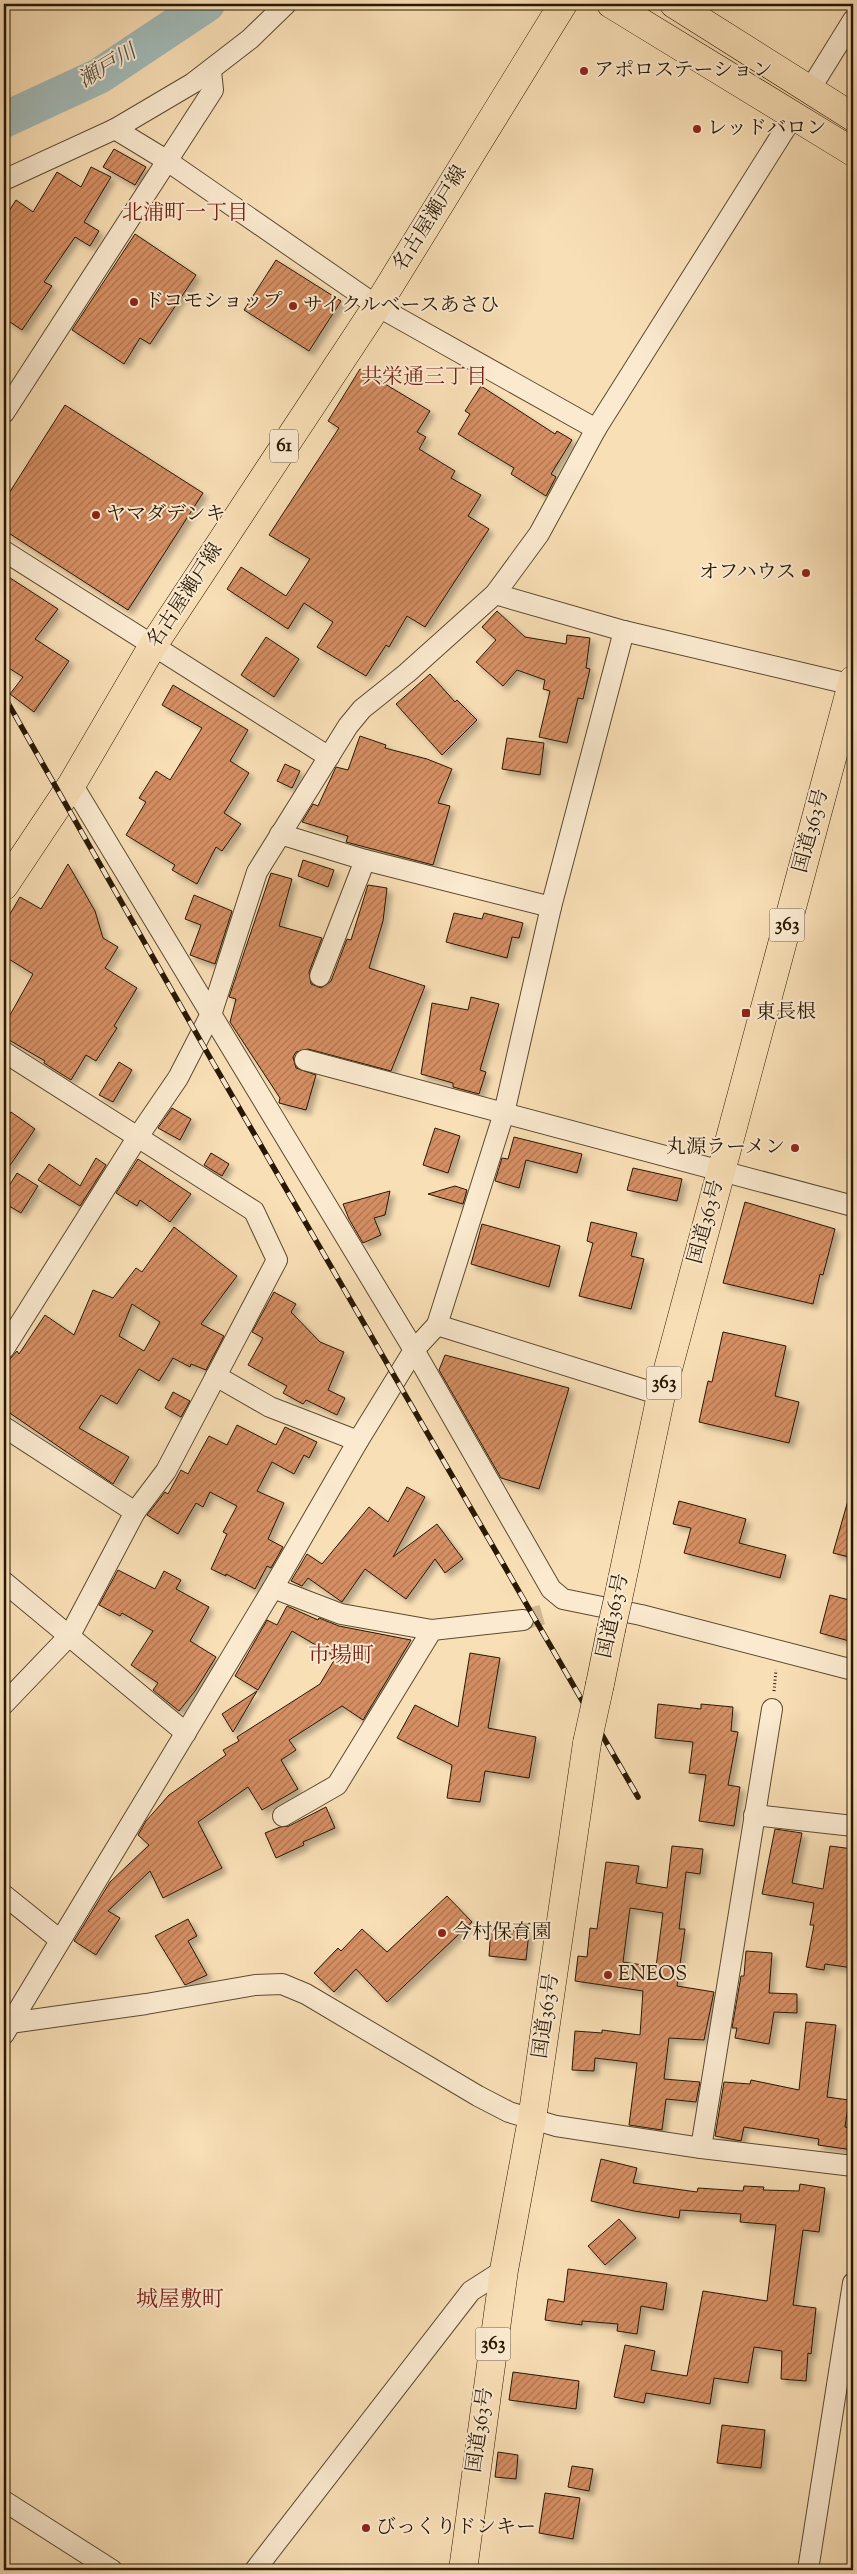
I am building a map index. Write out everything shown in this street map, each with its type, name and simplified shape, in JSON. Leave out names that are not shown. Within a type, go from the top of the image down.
[{"type":"main road","name":"名古屋瀬戸線","points":[[4,886],[72,784],[152,647],[377,306],[563,4]]},
{"type":"main road","points":[[611,4],[853,152]]},
{"type":"main road","points":[[674,4],[853,117]]},
{"type":"main road","name":"国道363号","points":[[463,2570],[504,2270],[532,2119],[587,1743],[661,1395],[853,683]]},
{"type":"street","points":[[4,180],[115,129],[211,71],[250,39],[286,4]]},
{"type":"street","points":[[810,91],[853,20]]},
{"type":"street","points":[[4,414],[166,160],[213,90],[211,71]]},
{"type":"street","points":[[4,1349],[137,1138],[178,1078],[212,1012],[257,872],[348,726],[362,709],[408,673],[494,594],[539,534],[596,429],[794,115]]},
{"type":"street","points":[[115,129],[166,160],[377,306],[596,429]]},
{"type":"street","points":[[4,551],[152,647],[329,757]]},
{"type":"street","points":[[494,594],[624,631],[853,683]]},
{"type":"street","points":[[7,2029],[273,1588],[358,1441],[414,1350],[437,1325],[504,1113],[551,907],[624,631]]},
{"type":"street","points":[[72,784],[212,1012],[414,1350],[551,1589],[563,1599],[641,1615],[853,1670]]},
{"type":"street","points":[[280,834],[365,860],[551,907]]},
{"type":"street","points":[[320,976],[365,860]]},
{"type":"street","points":[[4,1052],[254,1211],[277,1260],[166,1471],[135,1512],[70,1635],[4,1704]]},
{"type":"street","points":[[304,1060],[721,1169],[853,1206]]},
{"type":"street","points":[[437,1325],[661,1395]]},
{"type":"street","points":[[216,1376],[270,1407],[358,1441]]},
{"type":"street","points":[[4,1427],[135,1512]]},
{"type":"street","points":[[4,1582],[186,1733]]},
{"type":"street","points":[[273,1588],[341,1614],[432,1630],[522,1620]]},
{"type":"street","points":[[283,1816],[337,1785],[432,1630]]},
{"type":"street","points":[[702,2148],[772,1709]]},
{"type":"street","points":[[754,1816],[853,1826]]},
{"type":"street","points":[[4,1895],[60,1940]]},
{"type":"street","points":[[7,2029],[255,1985],[282,1984],[306,1994],[478,2096],[509,2112],[556,2126],[702,2148],[853,2166]]},
{"type":"street","points":[[255,2570],[471,2291],[504,2270]]},
{"type":"street","points":[[808,2570],[853,2283]]},
{"type":"street","points":[[4,2501],[112,2570]]},
{"type":"path","points":[[772,1709],[777,1665]]},
{"type":"building","points":[[114,149],[146,167],[135,185],[103,167]]},
{"type":"building","points":[[91,167],[111,177],[84,222],[99,231],[90,246],[75,237],[44,282],[52,286],[22,330],[4,318],[4,219],[16,200],[33,212],[57,172],[81,187]]},
{"type":"building","name":"ドコモショップ","points":[[135,234],[196,275],[150,344],[140,338],[124,364],[72,330]]},
{"type":"building","name":"サイクルベースあさひ","points":[[276,260],[341,301],[309,351],[244,310]]},
{"type":"building","points":[[360,369],[430,411],[417,432],[426,437],[419,449],[455,471],[451,478],[481,495],[468,516],[489,529],[425,627],[407,616],[389,647],[386,645],[366,676],[317,647],[333,622],[304,603],[288,629],[227,589],[241,567],[286,596],[310,559],[269,535],[339,428],[328,421]]},
{"type":"building","points":[[481,386],[555,434],[557,431],[572,440],[551,474],[556,477],[546,496],[511,474],[514,468],[458,434],[470,414],[465,411]]},
{"type":"building","name":"ヤマダデンキ","points":[[65,405],[203,493],[128,610],[4,530],[4,501]]},
{"type":"building","points":[[4,574],[58,609],[35,639],[69,661],[34,712],[10,694],[23,677],[4,665]]},
{"type":"building","points":[[497,611],[525,637],[566,644],[567,635],[590,638],[586,668],[590,669],[583,699],[578,698],[567,743],[539,737],[550,691],[543,689],[545,680],[517,670],[503,686],[476,662],[496,640],[482,627]]},
{"type":"building","points":[[266,637],[299,659],[274,697],[241,675]]},
{"type":"building","points":[[430,674],[455,702],[457,700],[477,720],[442,755],[396,704]]},
{"type":"building","points":[[173,685],[248,730],[230,761],[249,773],[224,813],[241,824],[222,851],[216,847],[197,884],[172,870],[175,865],[126,835],[146,802],[139,798],[156,771],[170,780],[202,728],[162,705]]},
{"type":"building","points":[[360,736],[386,745],[385,748],[427,759],[452,769],[438,803],[450,806],[433,865],[346,842],[348,836],[302,822],[313,804],[318,806],[336,767],[348,770]]},
{"type":"building","points":[[507,738],[544,743],[540,775],[502,769]]},
{"type":"building","points":[[285,764],[300,771],[292,788],[277,781]]},
{"type":"building","points":[[303,860],[334,870],[328,887],[298,876]]},
{"type":"building","points":[[68,864],[95,911],[103,938],[118,947],[105,968],[137,988],[114,1026],[117,1028],[96,1061],[86,1055],[71,1080],[44,1063],[45,1061],[4,1037],[4,1011],[10,1015],[33,974],[4,956],[4,924],[20,897],[41,909]]},
{"type":"building","points":[[271,873],[292,879],[279,926],[322,938],[309,972],[311,984],[321,988],[331,981],[347,939],[351,940],[368,885],[387,888],[383,921],[369,968],[425,986],[391,1071],[308,1049],[296,1052],[293,1057],[296,1068],[316,1075],[306,1110],[279,1103],[280,1098],[230,1022],[236,999],[229,997]]},
{"type":"building","points":[[194,895],[232,911],[215,964],[190,955],[201,925],[185,919]]},
{"type":"building","points":[[454,913],[482,919],[484,913],[523,923],[519,938],[512,937],[507,958],[446,942]]},
{"type":"building","points":[[471,997],[499,1004],[480,1070],[486,1072],[479,1094],[453,1087],[453,1083],[421,1074],[432,1003],[468,1010]]},
{"type":"building","points":[[119,1062],[132,1070],[113,1102],[99,1095]]},
{"type":"building","points":[[172,1108],[191,1119],[180,1140],[158,1128]]},
{"type":"building","points":[[11,1112],[35,1129],[4,1174],[4,1122]]},
{"type":"building","points":[[435,1128],[460,1136],[448,1173],[423,1165]]},
{"type":"building","points":[[514,1137],[582,1154],[577,1173],[526,1160],[519,1188],[495,1181],[502,1158],[508,1159]]},
{"type":"building","points":[[211,1153],[229,1164],[222,1176],[204,1165]]},
{"type":"building","points":[[96,1158],[106,1165],[80,1206],[38,1180],[49,1164],[80,1186]]},
{"type":"building","points":[[138,1159],[191,1194],[170,1222],[140,1200],[137,1206],[116,1193]]},
{"type":"building","points":[[633,1168],[682,1179],[677,1201],[627,1190]]},
{"type":"building","points":[[17,1173],[38,1186],[21,1213],[4,1203],[4,1194]]},
{"type":"building","points":[[455,1186],[467,1190],[463,1204],[428,1194]]},
{"type":"building","points":[[390,1191],[385,1215],[374,1218],[381,1235],[363,1243],[349,1219],[343,1204]]},
{"type":"building","points":[[745,1202],[835,1229],[823,1275],[820,1274],[813,1304],[723,1283]]},
{"type":"building","points":[[591,1222],[637,1233],[631,1256],[644,1259],[631,1309],[579,1296],[593,1243],[587,1241]]},
{"type":"building","points":[[482,1224],[560,1246],[549,1287],[471,1264]]},
{"type":"building","points":[[174,1227],[237,1276],[201,1324],[224,1336],[206,1370],[191,1364],[190,1367],[173,1358],[159,1381],[139,1369],[117,1404],[101,1395],[79,1428],[129,1457],[113,1484],[4,1409],[4,1361],[10,1359],[17,1351],[19,1354],[45,1315],[74,1335],[93,1290],[113,1298],[136,1268],[142,1272]],"holes":[[[132,1304],[160,1322],[144,1351],[119,1336]]]},
{"type":"building","points":[[274,1292],[296,1304],[291,1312],[320,1342],[344,1352],[328,1390],[345,1398],[337,1415],[306,1400],[303,1404],[283,1393],[287,1386],[248,1365],[263,1338],[252,1332]]},
{"type":"building","points":[[723,1332],[786,1346],[775,1396],[799,1402],[789,1443],[699,1422],[708,1381],[712,1382]]},
{"type":"building","points":[[445,1355],[569,1388],[539,1489],[501,1478],[439,1370]]},
{"type":"building","points":[[173,1392],[190,1401],[181,1417],[165,1408]]},
{"type":"building","points":[[237,1425],[276,1445],[285,1427],[317,1442],[309,1458],[304,1455],[294,1474],[272,1462],[257,1491],[284,1503],[268,1539],[283,1547],[271,1568],[267,1566],[255,1589],[226,1574],[226,1576],[211,1569],[227,1534],[223,1532],[237,1506],[210,1492],[203,1507],[196,1503],[178,1534],[147,1515],[165,1492],[168,1494],[181,1470],[188,1474],[209,1436],[227,1445]]},
{"type":"building","points":[[407,1487],[425,1497],[393,1557],[437,1524],[463,1559],[445,1573],[435,1559],[406,1599],[365,1569],[342,1602],[308,1578],[302,1586],[291,1581],[307,1554],[322,1564],[369,1507],[388,1522]]},
{"type":"building","points":[[849,1497],[853,1498],[853,1558],[833,1553]]},
{"type":"building","points":[[679,1501],[746,1519],[739,1543],[786,1555],[780,1578],[684,1553],[691,1528],[673,1524]]},
{"type":"building","points":[[118,1570],[155,1589],[164,1571],[181,1580],[176,1589],[209,1607],[190,1641],[216,1657],[195,1691],[179,1711],[153,1690],[158,1683],[131,1665],[153,1631],[122,1613],[120,1616],[99,1605]]},
{"type":"building","points":[[830,1595],[853,1601],[853,1642],[820,1633]]},
{"type":"building","points":[[287,1606],[318,1620],[319,1618],[339,1626],[411,1640],[363,1720],[342,1706],[289,1740],[296,1750],[281,1760],[298,1789],[262,1810],[248,1787],[198,1822],[222,1868],[163,1898],[150,1871],[108,1911],[120,1918],[96,1955],[74,1941],[110,1882],[149,1845],[138,1835],[146,1821],[169,1795],[226,1755],[223,1750],[239,1741],[237,1737],[320,1684],[336,1657],[292,1631],[258,1690],[235,1676],[267,1620],[277,1625]]},
{"type":"building","points":[[470,1653],[500,1658],[488,1728],[536,1737],[529,1778],[485,1771],[480,1802],[447,1798],[452,1765],[397,1738],[415,1705],[458,1727]]},
{"type":"building","points":[[257,1691],[233,1732],[222,1714]]},
{"type":"building","points":[[658,1704],[701,1709],[701,1704],[733,1707],[731,1731],[738,1732],[728,1785],[740,1787],[734,1826],[699,1821],[706,1775],[689,1773],[693,1742],[655,1738]]},
{"type":"building","points":[[326,1807],[335,1828],[303,1842],[304,1845],[276,1858],[265,1833],[280,1827],[289,1826]]},
{"type":"building","points":[[775,1829],[802,1833],[792,1883],[823,1889],[830,1846],[853,1849],[853,1968],[825,1964],[824,1970],[806,1967],[814,1925],[810,1925],[814,1903],[762,1894]]},
{"type":"building","points":[[672,1846],[703,1849],[700,1874],[686,1872],[679,1929],[685,1929],[677,1986],[714,1992],[704,2040],[669,2038],[664,2079],[700,2082],[696,2102],[666,2099],[662,2130],[629,2125],[637,2063],[595,2058],[594,2071],[572,2070],[575,2031],[602,2033],[602,2030],[640,2035],[643,1991],[575,1981],[578,1956],[587,1957],[590,1928],[597,1929],[606,1862],[639,1866],[636,1883],[667,1888]],"holes":[[[630,1908],[663,1913],[656,1967],[623,1962]]]},
{"type":"building","points":[[447,1896],[472,1922],[387,2002],[356,1969],[334,1992],[314,1973],[338,1948],[341,1951],[362,1929],[387,1952]]},
{"type":"building","points":[[188,1919],[197,1936],[188,1941],[207,1975],[185,1985],[155,1936]]},
{"type":"building","points":[[491,1929],[529,1932],[526,1960],[489,1956]]},
{"type":"building","points":[[746,1951],[772,1953],[769,1993],[797,1994],[797,2013],[774,2012],[769,2044],[735,2038],[737,2028],[732,2028],[741,1976],[744,1976]]},
{"type":"building","points":[[806,2022],[836,2025],[827,2097],[849,2100],[845,2127],[853,2129],[853,2150],[818,2145],[819,2139],[744,2127],[741,2141],[715,2136],[724,2082],[750,2084],[751,2080],[799,2090]]},
{"type":"building","points":[[601,2159],[637,2168],[633,2183],[697,2192],[698,2188],[743,2191],[744,2186],[764,2187],[763,2190],[799,2191],[800,2184],[825,2188],[819,2232],[803,2230],[793,2305],[816,2308],[811,2354],[808,2353],[806,2381],[781,2379],[782,2351],[754,2347],[748,2383],[714,2378],[710,2404],[646,2393],[644,2403],[614,2397],[625,2345],[655,2351],[651,2370],[687,2376],[703,2291],[767,2301],[776,2225],[740,2222],[741,2214],[680,2210],[679,2218],[634,2211],[591,2201]]},
{"type":"building","points":[[619,2219],[636,2238],[605,2265],[588,2246]]},
{"type":"building","points":[[568,2269],[667,2283],[663,2310],[641,2306],[637,2334],[617,2331],[618,2324],[582,2321],[582,2325],[545,2320],[548,2299],[564,2302]]},
{"type":"building","points":[[513,2372],[579,2381],[576,2409],[509,2400]]},
{"type":"building","points":[[722,2425],[765,2430],[761,2468],[717,2463]]},
{"type":"building","points":[[498,2452],[518,2455],[516,2479],[495,2477]]},
{"type":"building","points":[[572,2466],[593,2469],[589,2491],[568,2487]]},
{"type":"building","points":[[545,2493],[580,2498],[573,2539],[539,2533]]},
{"type":"waterway","name":"瀬戸川","points":[[4,120],[99,76],[207,4]]},
{"type":"tunnel","points":[[523,1620],[548,1613]]},
{"type":"railway","points":[[4,696],[212,1061],[638,1797]]},
{"type":"place","name":"アポロステーション","points":[[584,71]]},
{"type":"place","name":"レッドバロン","points":[[697,129]]},
{"type":"place","name":"ドコモショップ","points":[[134,302]]},
{"type":"place","name":"サイクルベースあさひ","points":[[293,306]]},
{"type":"place","name":"ヤマダデンキ","points":[[96,515]]},
{"type":"place","name":"オフハウス","points":[[806,573]]},
{"type":"place","name":"東長根","points":[[746,1013]]},
{"type":"place","name":"丸源ラーメン","points":[[795,1148]]},
{"type":"place","name":"今村保育園","points":[[442,1933]]},
{"type":"place","name":"ENEOS","points":[[608,1975]]},
{"type":"place","name":"びっくりドンキー","points":[[366,2528]]},
{"type":"district","name":"北浦町一丁目","points":[[185,214]]},
{"type":"district","name":"共栄通三丁目","points":[[424,378]]},
{"type":"district","name":"市場町","points":[[341,1657]]},
{"type":"district","name":"城屋敷町","points":[[180,2301]]}]
